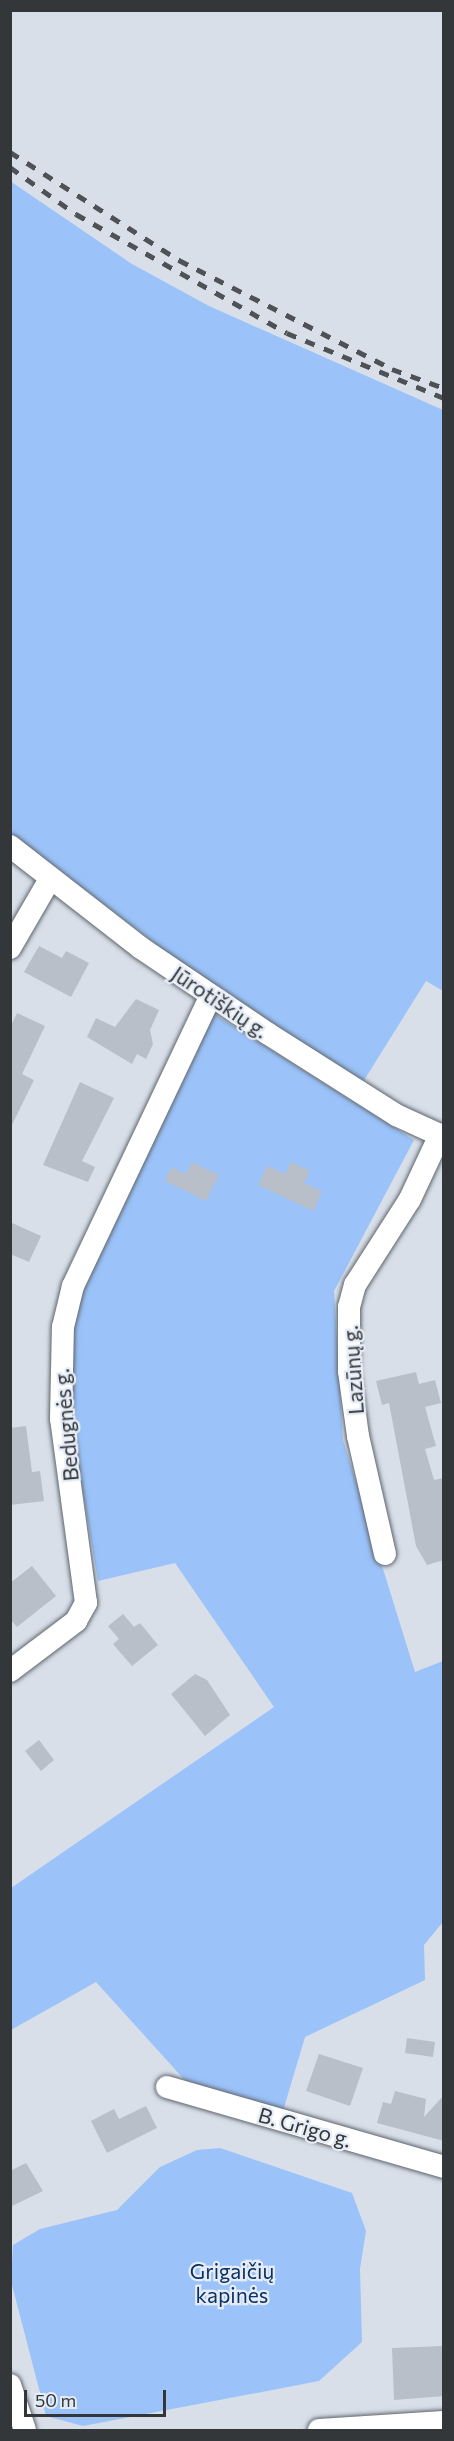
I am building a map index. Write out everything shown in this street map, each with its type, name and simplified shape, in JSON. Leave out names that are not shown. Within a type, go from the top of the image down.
[{"type":"street","name":"Jūrotiškių g.","points":[[10,846],[50,879],[211,996],[339,1081],[442,1136]]},
{"type":"street","points":[[10,948],[50,879]]},
{"type":"street","name":"Bedugnės g.","points":[[10,1671],[76,1621],[86,1603],[62,1419],[63,1327],[73,1287],[211,996]]},
{"type":"street","name":"Lazūnų g.","points":[[385,1554],[357,1425],[349,1371],[349,1308],[355,1286],[410,1198],[442,1136]]},
{"type":"street","name":"B. Grigo g.","points":[[166,2087],[444,2167]]},
{"type":"street","points":[[10,2385],[25,2430]]},
{"type":"street","points":[[319,2430],[444,2422]]},
{"type":"green space","points":[[10,181],[132,264],[209,306],[443,410],[443,991],[426,981],[363,1082],[197,975],[11,834]]},
{"type":"green space","points":[[214,1014],[414,1140],[334,1291],[343,1440],[415,1672],[443,1661],[443,1922],[424,1945],[425,1980],[305,2037],[283,2111],[191,2087],[96,1982],[11,2030],[11,1888],[274,1707],[175,1563],[98,1581],[70,1417],[73,1312]]},
{"type":"green space","name":"Grigaičių kapinės","points":[[220,2148],[352,2193],[366,2231],[360,2269],[362,2342],[319,2381],[83,2426],[46,2416],[11,2281],[13,2245],[40,2229],[117,2210],[160,2167],[197,2150]]},
{"type":"building","points":[[39,946],[62,958],[66,951],[89,963],[71,997],[24,972]]},
{"type":"building","points":[[136,999],[159,1010],[150,1030],[153,1044],[146,1059],[137,1054],[132,1064],[87,1037],[96,1018],[115,1027]]},
{"type":"building","points":[[17,1013],[45,1026],[22,1074],[34,1080],[10,1129],[10,1028]]},
{"type":"building","points":[[80,1082],[114,1098],[82,1161],[95,1167],[88,1182],[43,1165]]},
{"type":"building","points":[[192,1162],[219,1175],[206,1201],[165,1181],[171,1167],[186,1174]]},
{"type":"building","points":[[291,1162],[310,1171],[304,1183],[322,1192],[313,1211],[258,1185],[267,1166],[285,1174]]},
{"type":"building","points":[[10,1222],[41,1236],[29,1262],[10,1254]]},
{"type":"building","points":[[416,1372],[419,1384],[435,1380],[441,1403],[425,1407],[436,1446],[425,1449],[434,1480],[444,1478],[444,1560],[427,1565],[416,1546],[389,1403],[382,1405],[376,1381]]},
{"type":"building","points":[[26,1426],[32,1472],[40,1471],[44,1501],[10,1505],[10,1428]]},
{"type":"building","points":[[32,1566],[56,1596],[17,1627],[10,1619],[10,1583]]},
{"type":"building","points":[[123,1614],[134,1627],[140,1623],[158,1645],[132,1666],[113,1644],[119,1639],[108,1626]]},
{"type":"building","points":[[195,1674],[207,1680],[230,1715],[205,1736],[171,1694]]},
{"type":"building","points":[[39,1740],[54,1760],[41,1771],[25,1751]]},
{"type":"building","points":[[407,2038],[435,2042],[433,2057],[405,2053]]},
{"type":"building","points":[[319,2054],[363,2068],[350,2106],[306,2091]]},
{"type":"building","points":[[395,2091],[426,2099],[424,2117],[444,2095],[444,2141],[377,2123],[383,2102],[391,2104]]},
{"type":"building","points":[[146,2106],[157,2128],[107,2153],[91,2121],[114,2109],[119,2119]]},
{"type":"building","points":[[26,2163],[43,2191],[10,2207],[10,2171]]},
{"type":"building","points":[[444,2346],[444,2396],[394,2400],[392,2348]]},
{"type":"railway","points":[[10,152],[179,260],[392,369],[444,388]]},
{"type":"railway","points":[[10,167],[76,214],[287,333],[444,398]]}]
